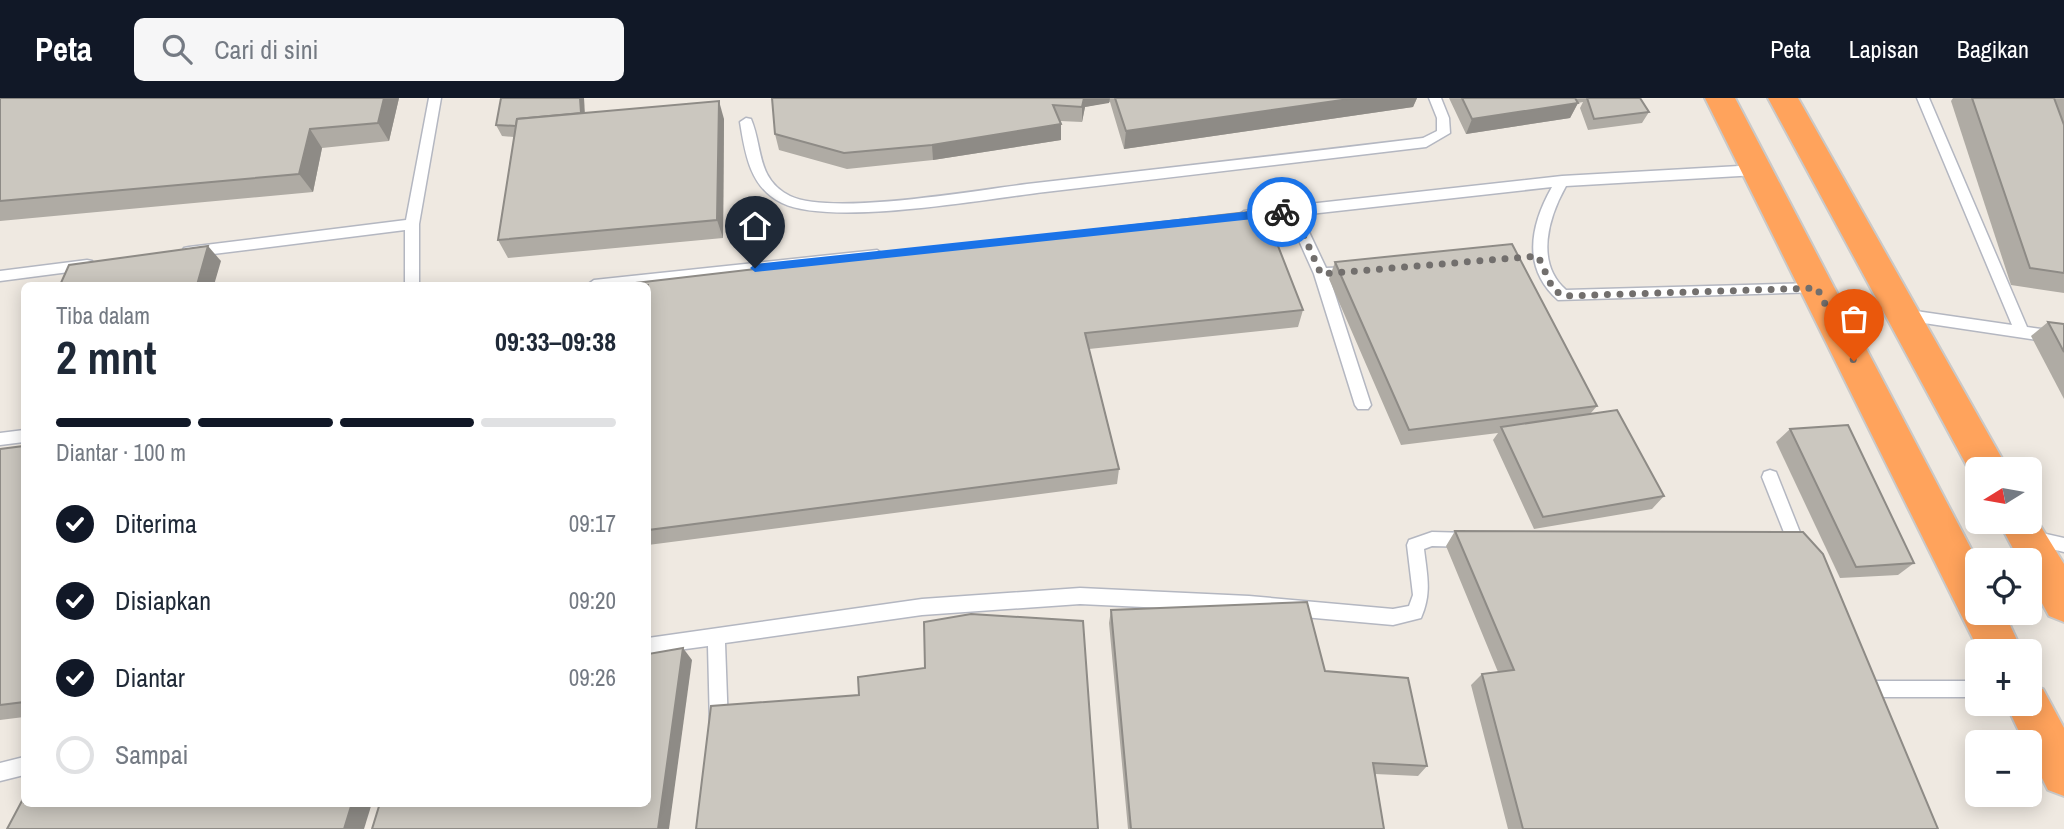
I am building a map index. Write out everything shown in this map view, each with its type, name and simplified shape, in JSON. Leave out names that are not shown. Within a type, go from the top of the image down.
[{"type":"highway","points":[[1720,98],[1965,579]]},
{"type":"highway","points":[[1783,98],[1982,457]]},
{"type":"highway","points":[[2036,534],[2064,603]]},
{"type":"highway","points":[[2034,716],[2064,774]]},
{"type":"lane","points":[[412,282],[412,224],[435,98]]},
{"type":"lane","points":[[746,122],[754,167],[770,190],[791,202],[818,206],[882,204],[1185,172],[1426,142],[1444,133],[1443,118],[1435,98]]},
{"type":"lane","points":[[1923,98],[2021,330]]},
{"type":"lane","points":[[1225,218],[1562,181],[1757,170]]},
{"type":"lane","points":[[1562,181],[1550,200],[1532,257],[1553,289],[1563,296],[1817,288]]},
{"type":"lane","points":[[1293,211],[1321,274],[1363,405]]},
{"type":"lane","points":[[177,254],[412,224]]},
{"type":"lane","points":[[622,282],[896,253]]},
{"type":"lane","points":[[0,276],[109,262]]},
{"type":"lane","points":[[1321,274],[1362,271]]},
{"type":"lane","points":[[1902,315],[2064,338]]},
{"type":"lane","points":[[0,439],[21,436]]},
{"type":"lane","points":[[1770,477],[1788,541],[1806,567]]},
{"type":"lane","points":[[651,646],[922,607],[1080,596],[1249,604],[1393,617],[1415,612],[1421,595],[1415,545],[1432,539],[1488,540]]},
{"type":"lane","points":[[716,636],[717,739]]},
{"type":"lane","points":[[1856,689],[1965,689]]},
{"type":"lane","points":[[0,772],[21,767]]},
{"type":"building","points":[[0,98],[384,98],[378,123],[310,129],[299,174],[0,201]]},
{"type":"building","points":[[501,98],[580,98],[581,113],[517,119],[516,126],[496,125]]},
{"type":"building","points":[[772,98],[1084,98],[1082,107],[1053,105],[1061,124],[932,145],[844,153],[775,134]]},
{"type":"building","points":[[1115,98],[1356,98],[1126,131]]},
{"type":"building","points":[[1462,98],[1575,98],[1578,103],[1472,119]]},
{"type":"building","points":[[1587,98],[1640,98],[1649,112],[1594,119]]},
{"type":"building","points":[[1972,98],[2054,98],[2064,125],[2064,273],[2030,268]]},
{"type":"building","points":[[719,101],[717,220],[498,240],[517,119]]},
{"type":"building","points":[[1264,210],[1303,310],[1085,333],[1119,469],[651,530],[651,282],[644,282]]},
{"type":"building","points":[[1512,244],[1597,406],[1409,430],[1335,262]]},
{"type":"building","points":[[208,246],[198,282],[61,282],[69,265]]},
{"type":"building","points":[[2048,322],[2064,324],[2064,352]]},
{"type":"building","points":[[1617,410],[1664,496],[1543,517],[1501,427]]},
{"type":"building","points":[[1848,425],[1914,563],[1856,567],[1790,429]]},
{"type":"building","points":[[21,446],[21,702],[0,705],[0,449]]},
{"type":"building","points":[[1455,531],[1803,532],[1823,554],[1938,829],[1523,829],[1482,674],[1514,670]]},
{"type":"building","points":[[1307,602],[1325,671],[1408,678],[1427,766],[1373,763],[1384,829],[1131,829],[1111,610]]},
{"type":"building","points":[[971,614],[1083,621],[1098,829],[696,829],[711,706],[859,695],[858,677],[925,668],[924,622]]},
{"type":"building","points":[[683,648],[658,829],[372,829],[379,807],[651,807],[651,653]]},
{"type":"building","points":[[21,803],[21,807],[351,807],[344,829],[7,829]]},
{"type":"way so far","points":[[1282,212],[1293,211],[1321,274],[1538,256],[1553,289],[1563,296],[1817,288],[1854,361]]},
{"type":"route","points":[[755,268],[1282,212]]}]
